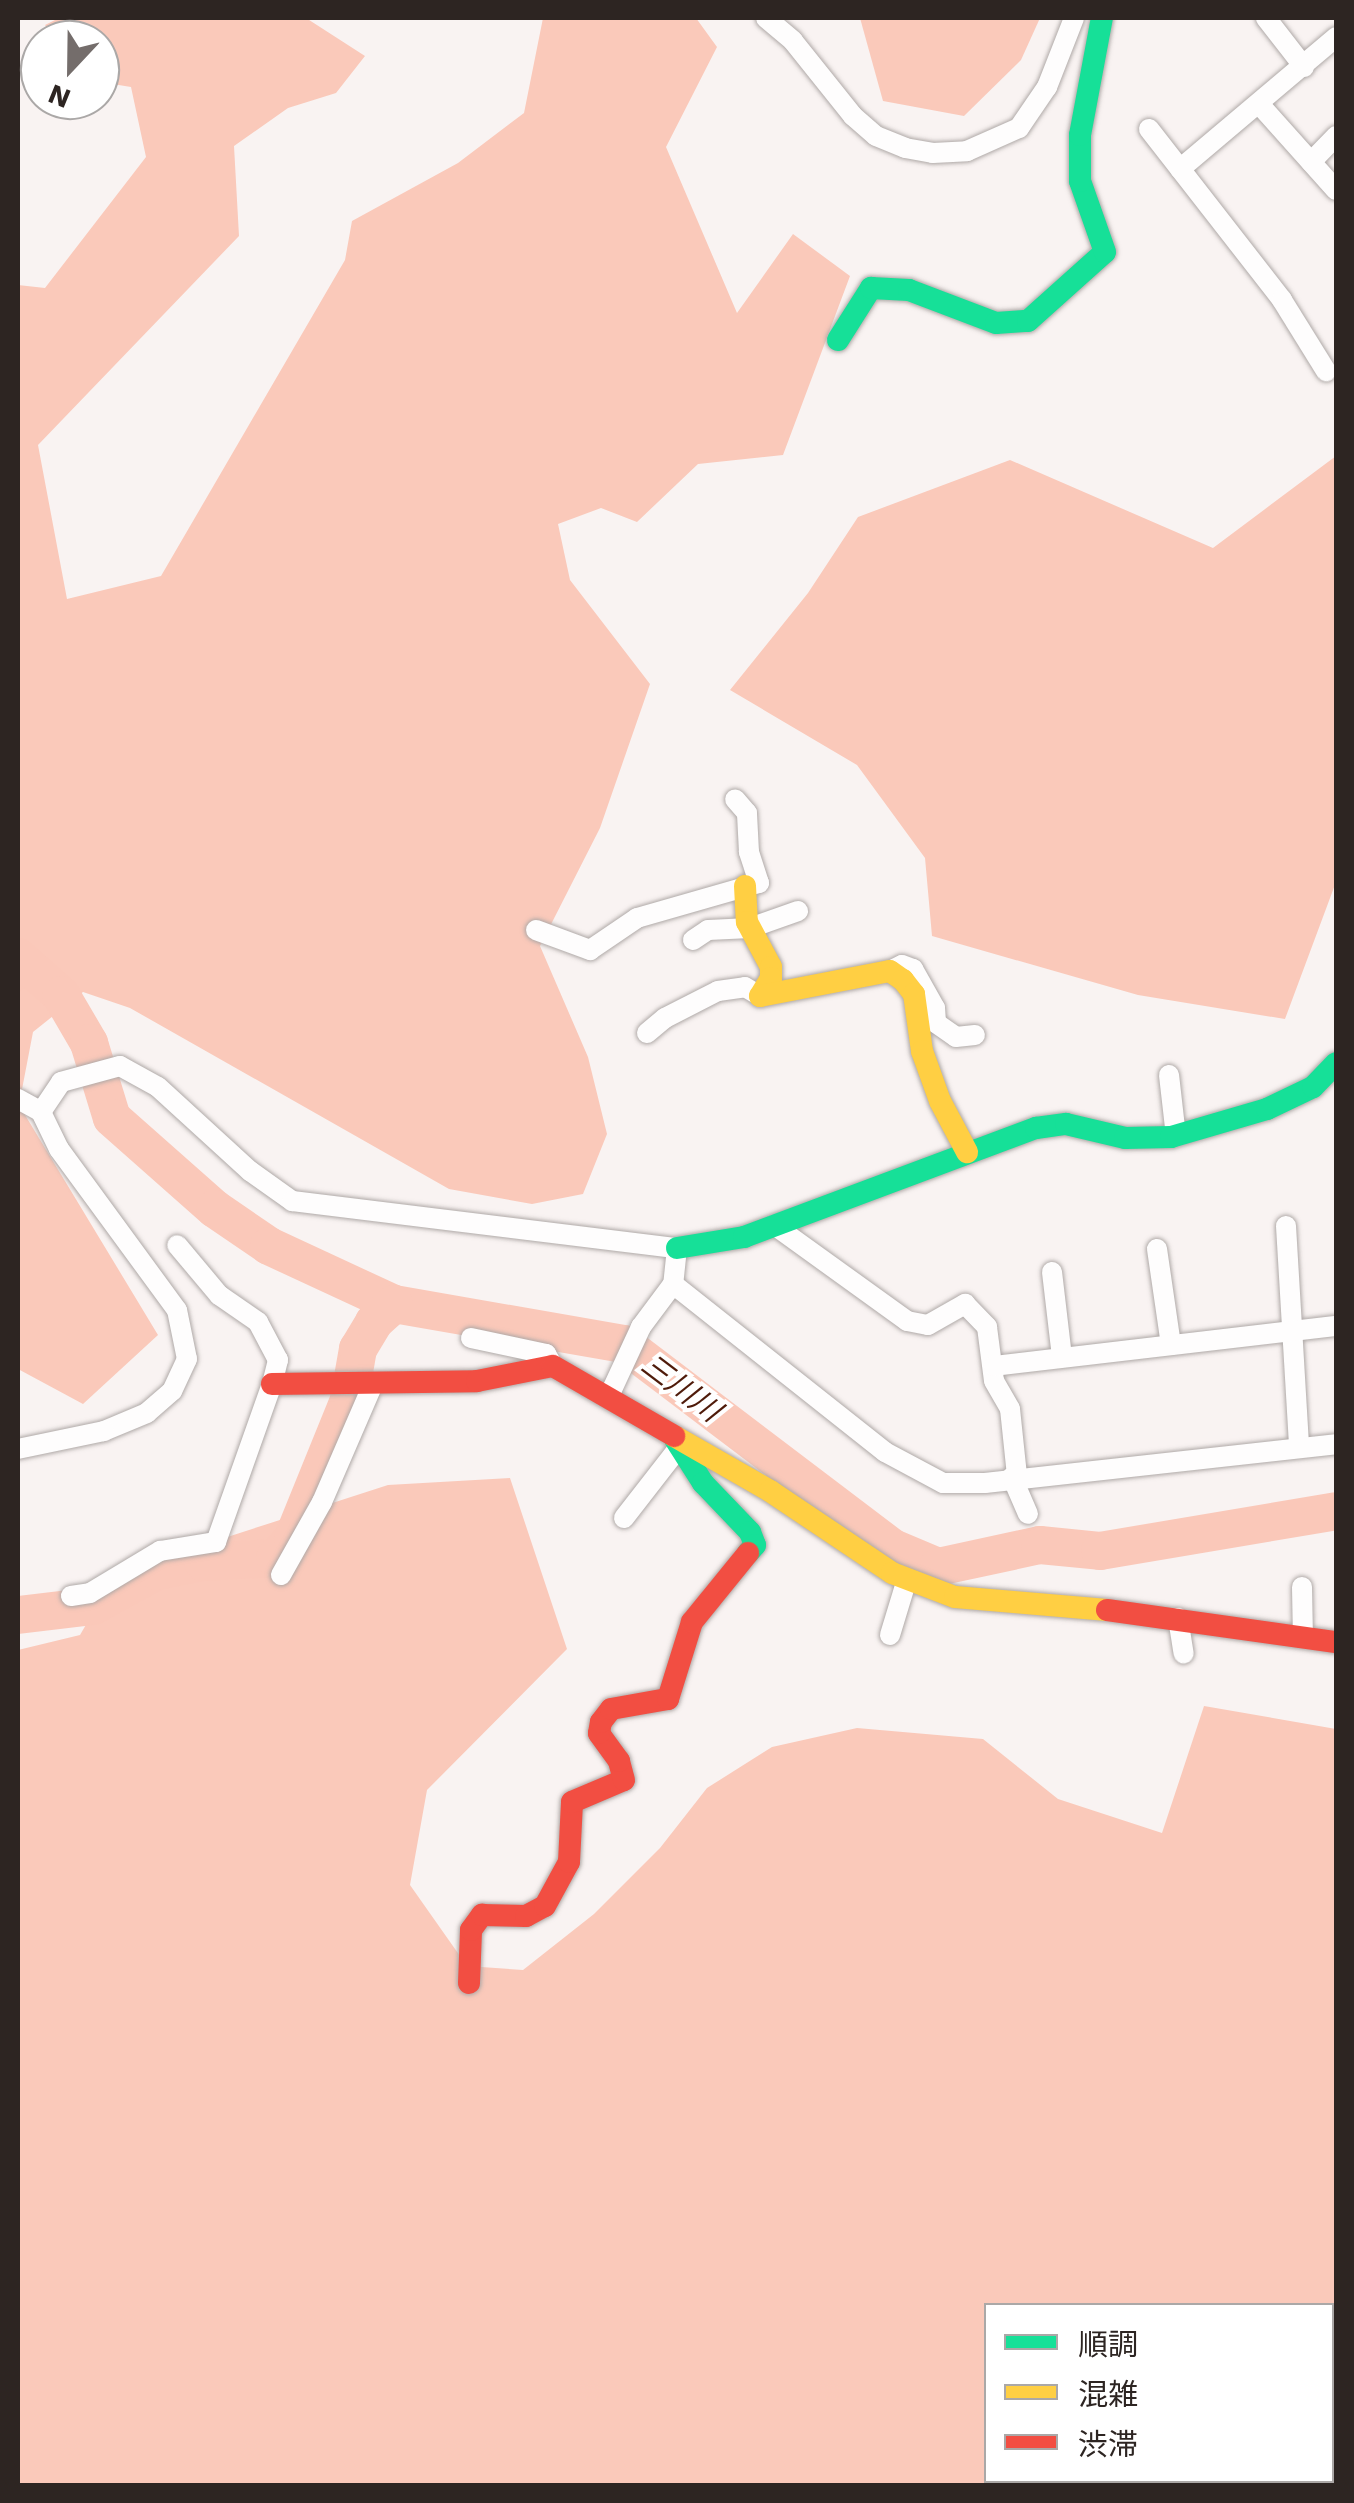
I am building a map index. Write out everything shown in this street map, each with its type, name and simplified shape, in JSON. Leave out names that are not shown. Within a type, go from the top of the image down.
[{"type":"street","points":[[766,18],[793,41],[853,116],[876,136],[905,148],[933,153],[968,152],[1019,128],[1047,87],[1074,18]]},
{"type":"street","points":[[838,340],[872,288],[909,290],[996,323],[1028,321],[1105,252],[1080,180],[1080,135],[1102,18]]},
{"type":"street","points":[[1266,18],[1282,44],[1304,67]]},
{"type":"street","points":[[1180,168],[1260,105],[1336,37]]},
{"type":"street","points":[[1260,105],[1336,190]]},
{"type":"street","points":[[1149,128],[1282,300],[1326,370]]},
{"type":"street","points":[[1311,162],[1336,136]]},
{"type":"street","points":[[536,930],[590,950],[637,918],[759,882],[750,852],[747,813],[735,799]]},
{"type":"street","points":[[745,886],[750,928],[771,968],[771,978],[760,996]]},
{"type":"street","points":[[693,940],[708,930],[750,928],[798,911]]},
{"type":"street","points":[[647,1033],[665,1018],[718,991],[745,987],[760,996],[830,986],[902,966],[914,969],[935,1008],[936,1022],[956,1037],[975,1034]]},
{"type":"street","points":[[890,970],[914,994],[922,1050],[940,1101],[967,1152]]},
{"type":"street","points":[[41,1112],[61,1082],[120,1066],[158,1086],[250,1171],[292,1201],[677,1248],[744,1237],[1036,1128],[1066,1124],[1124,1138],[1176,1136],[1267,1108],[1313,1087],[1336,1063]]},
{"type":"street","points":[[1169,1075],[1176,1136]]},
{"type":"street","points":[[18,1099],[41,1112],[59,1149],[177,1310],[187,1359],[172,1391],[147,1413],[104,1431],[18,1449]]},
{"type":"street","points":[[774,1225],[907,1320],[928,1325],[964,1304],[987,1328],[994,1380],[1010,1408],[1015,1476],[1028,1514]]},
{"type":"street","points":[[1286,1226],[1298,1446]]},
{"type":"street","points":[[71,1596],[90,1593],[160,1551],[216,1542],[272,1384],[278,1360],[258,1322],[219,1295],[177,1246]]},
{"type":"street","points":[[608,1398],[641,1328],[673,1284],[677,1248]]},
{"type":"street","points":[[1157,1249],[1171,1344]]},
{"type":"street","points":[[1052,1272],[1062,1358]]},
{"type":"street","points":[[673,1284],[922,1476],[942,1483],[1298,1446],[1334,1448]]},
{"type":"street","points":[[994,1366],[1336,1326]]},
{"type":"street","points":[[471,1338],[546,1354],[553,1366],[908,1579],[955,1597],[1178,1618],[1336,1642]]},
{"type":"street","points":[[272,1384],[477,1381],[553,1366]]},
{"type":"street","points":[[281,1575],[322,1502],[369,1384]]},
{"type":"street","points":[[624,1518],[675,1440]]},
{"type":"street","points":[[469,1984],[471,1930],[482,1914],[526,1916],[546,1906],[569,1862],[572,1802],[624,1780],[619,1761],[599,1733],[601,1722],[612,1708],[668,1699],[692,1622],[755,1545],[750,1532],[712,1494],[675,1440]]},
{"type":"street","points":[[890,1635],[908,1579]]},
{"type":"street","points":[[1302,1588],[1304,1637]]},
{"type":"street","points":[[1178,1618],[1184,1654]]},
{"type":"shaded area","points":[[306,18],[365,56],[336,93],[288,108],[234,146],[239,236],[38,445],[67,599],[161,576],[345,260],[352,221],[458,163],[524,113],[543,18],[696,18],[717,47],[666,147],[737,313],[793,234],[850,276],[783,455],[698,464],[637,522],[601,508],[558,524],[570,580],[650,684],[600,828],[540,946],[588,1057],[607,1134],[583,1194],[532,1204],[449,1189],[130,1008],[83,992],[33,1032],[19,1105],[158,1335],[83,1404],[18,1369],[18,285],[45,288],[146,157],[131,87],[120,85],[120,20],[55,20]]},
{"type":"shaded area","points":[[860,18],[1040,18],[1021,60],[964,116],[883,101]]},
{"type":"shaded area","points":[[1336,456],[1336,882],[1285,1019],[1138,995],[932,936],[925,858],[857,765],[730,690],[808,593],[858,517],[1010,460],[1213,548]]},
{"type":"shaded area","points":[[510,1478],[567,1649],[427,1790],[410,1885],[467,1966],[523,1970],[594,1914],[660,1848],[707,1788],[772,1747],[857,1728],[983,1739],[1058,1799],[1162,1833],[1204,1706],[1336,1729],[1336,2485],[18,2485],[18,1650],[80,1635],[116,1573],[388,1485]]},
{"type":"waterway","name":"三川川","points":[[18,957],[61,995],[89,1043],[112,1118],[215,1209],[269,1246],[394,1304],[624,1344],[893,1548],[938,1567],[1040,1545],[1100,1551],[1336,1511]]},
{"type":"waterway","points":[[18,989],[40,975]]},
{"type":"waterway","points":[[18,1615],[93,1606],[157,1571],[203,1562],[275,1558],[293,1538],[349,1400],[358,1349],[374,1322],[394,1304]]},
{"type":"traffic: fast","points":[[838,340],[871,288],[909,290],[996,323],[1028,321],[1105,252],[1080,181],[1080,135],[1102,18]]},
{"type":"traffic: fast","points":[[677,1248],[744,1237],[1036,1128],[1066,1124],[1125,1138],[1171,1137],[1267,1109],[1313,1087],[1336,1063]]},
{"type":"traffic: fast","points":[[675,1439],[703,1483],[750,1532],[755,1545],[748,1553]]},
{"type":"traffic: slow","points":[[745,886],[747,922],[771,967],[771,978],[760,996],[890,971],[903,980],[914,994],[922,1051],[940,1101],[967,1152]]},
{"type":"traffic: slow","points":[[674,1436],[770,1491],[892,1573],[955,1597],[1107,1610]]},
{"type":"traffic: jam","points":[[272,1384],[477,1381],[553,1366],[674,1436]]},
{"type":"traffic: jam","points":[[469,1983],[471,1930],[482,1915],[526,1916],[545,1906],[569,1862],[572,1802],[624,1780],[619,1761],[599,1733],[601,1722],[611,1709],[668,1699],[692,1622],[748,1553]]},
{"type":"traffic: jam","points":[[1107,1610],[1336,1642]]}]
